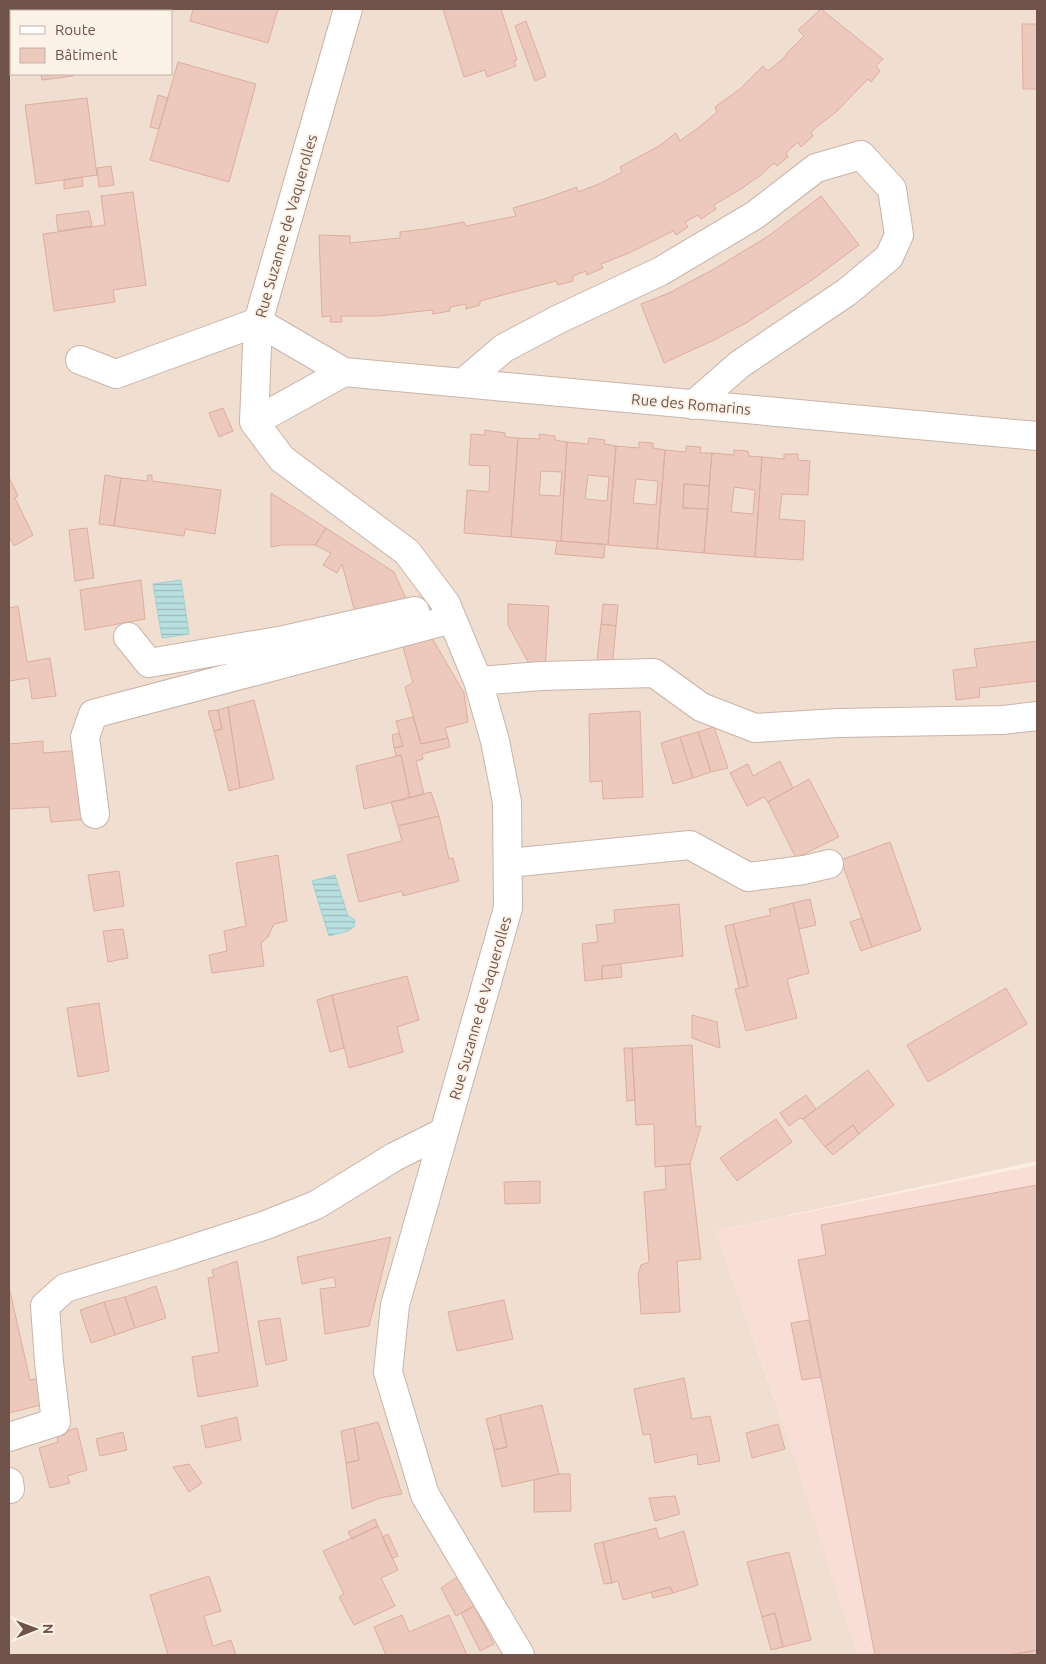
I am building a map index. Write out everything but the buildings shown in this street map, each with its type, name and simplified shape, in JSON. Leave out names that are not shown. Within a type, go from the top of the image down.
[{"type":"street","name":"Rue Suzanne de Vaquerolles","points":[[348,9],[258,322],[254,422],[282,459],[407,552],[449,612],[478,681],[495,741],[507,802],[508,908],[395,1305],[388,1372],[425,1495],[520,1655]]},
{"type":"street","points":[[463,383],[504,348],[559,319],[662,271],[755,215],[816,168],[861,155],[892,189],[899,235],[889,257],[848,292],[740,364],[693,405]]},
{"type":"street","points":[[80,360],[116,374],[258,322],[344,372]]},
{"type":"street","points":[[254,422],[344,372]]},
{"type":"street","name":"Rue des Romarins","points":[[344,372],[1037,436]]},
{"type":"street","points":[[128,637],[149,663],[449,612]]},
{"type":"street","points":[[95,814],[85,737],[93,714],[449,612]]},
{"type":"street","points":[[478,681],[541,676],[654,674],[701,707],[755,728],[838,723],[1002,720],[1037,716]]},
{"type":"street","points":[[508,863],[690,845],[748,877],[804,870],[829,864]]},
{"type":"street","points":[[9,1437],[56,1422],[45,1306],[66,1288],[266,1225],[316,1205],[394,1157],[444,1132]]},
{"type":"shaded area","points":[[9,9],[1037,9],[1037,1161],[716,1231],[864,1655],[9,1655]]},
{"type":"shaded area","points":[[1037,1165],[1037,1655],[857,1655],[775,1398],[716,1231]]},
{"type":"water","points":[[181,580],[189,634],[162,638],[153,584]]},
{"type":"water","points":[[335,875],[348,916],[355,920],[354,927],[348,931],[329,936],[312,881]]}]
